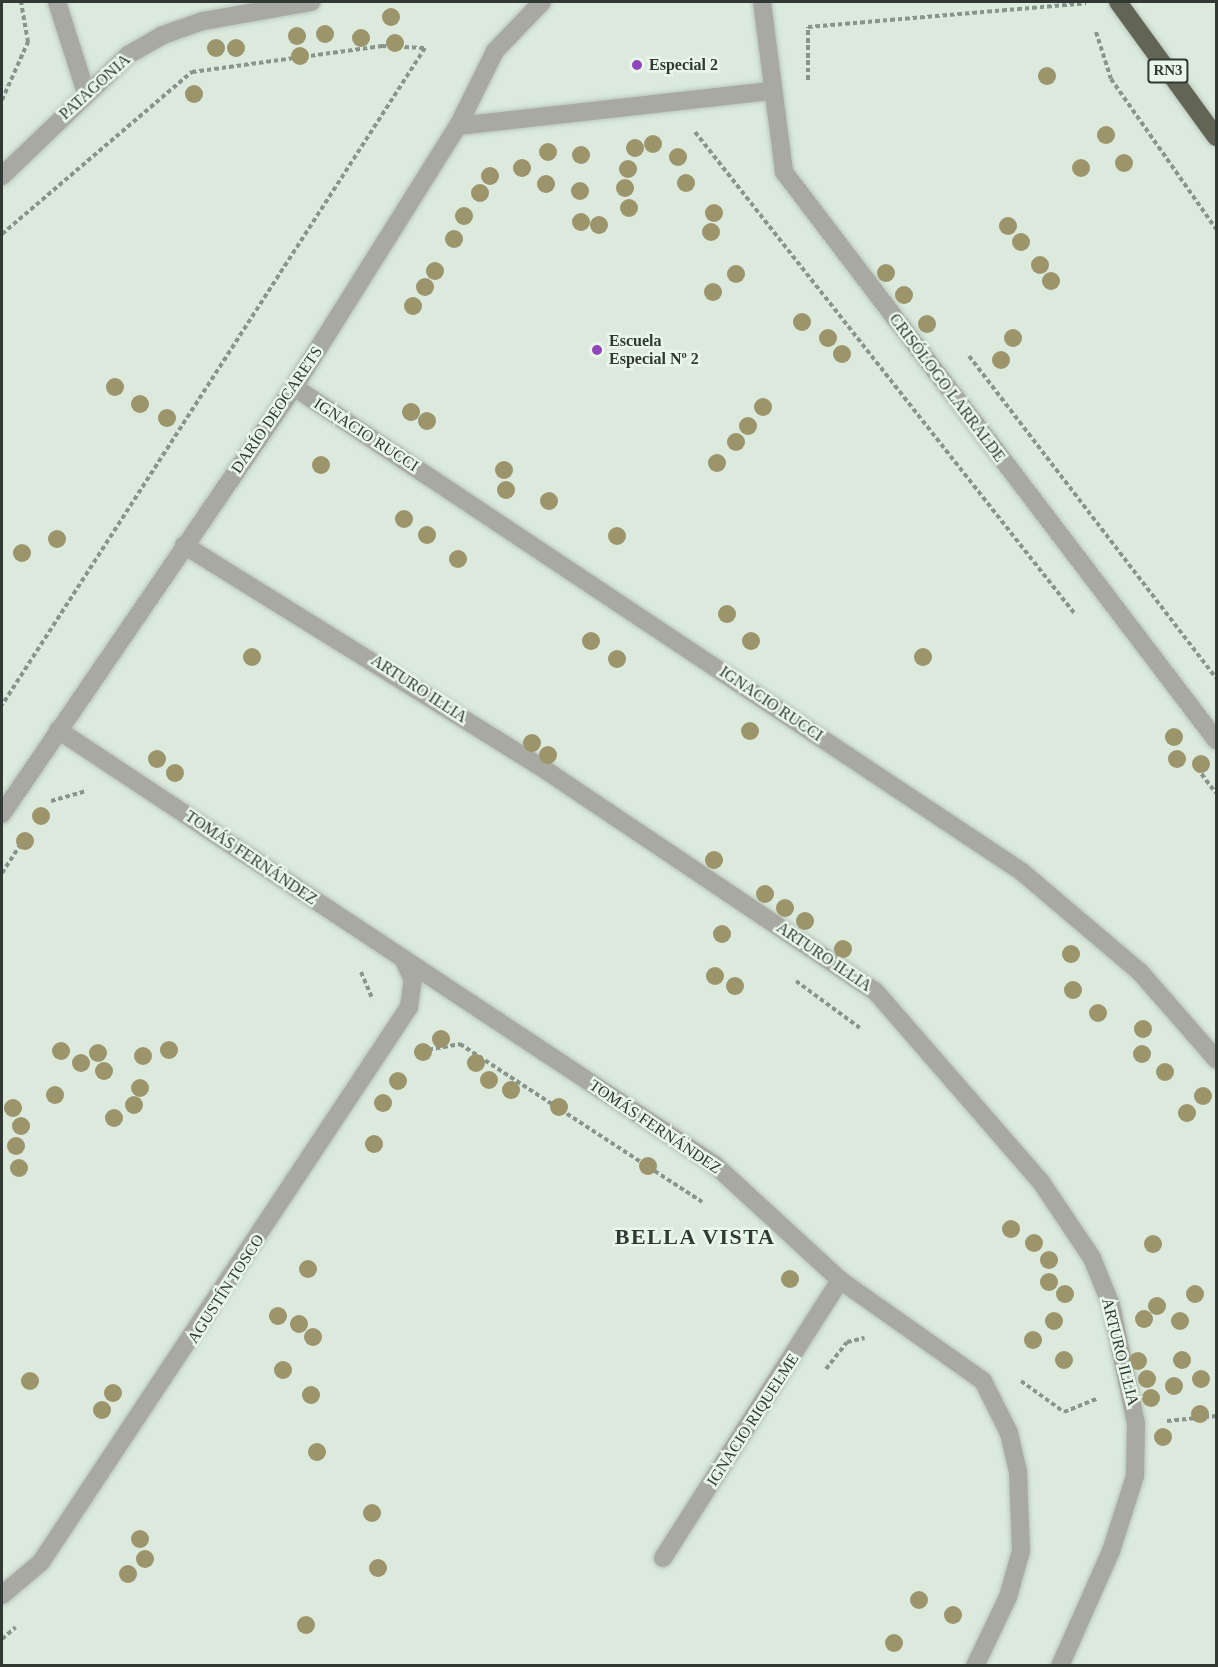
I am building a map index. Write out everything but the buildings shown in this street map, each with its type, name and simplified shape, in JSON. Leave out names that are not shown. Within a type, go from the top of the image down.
[{"type":"highway","name":"RN3","points":[[1117,3],[1216,137]]},
{"type":"street","points":[[57,2],[86,93]]},
{"type":"street","name":"PATAGONIA","points":[[2,176],[128,55],[163,35],[203,21],[311,2]]},
{"type":"street","name":"DARÍO DEOCARETS","points":[[2,814],[294,387],[458,126],[495,51],[542,2]]},
{"type":"street","name":"CRISÓLOGO LARRALDE","points":[[762,2],[770,91],[784,172],[1216,740]]},
{"type":"street","points":[[458,126],[770,91]]},
{"type":"street","name":"IGNACIO RUCCI","points":[[294,387],[1023,872],[1140,972],[1216,1059]]},
{"type":"street","name":"ARTURO ILLIA","points":[[184,545],[537,764],[875,991],[1041,1182],[1092,1258],[1111,1305],[1136,1424],[1135,1476],[1111,1551],[1060,1665]]},
{"type":"street","name":"TOMÁS FERNÁNDEZ","points":[[58,730],[405,963],[715,1165],[840,1280],[983,1381],[1009,1433],[1018,1471],[1021,1551],[1008,1597],[975,1665]]},
{"type":"street","name":"AGUSTÍN TOSCO","points":[[2,1595],[41,1562],[409,1007],[413,980],[405,963]]},
{"type":"street","name":"IGNACIO RIQUELME","points":[[663,1558],[840,1280]]},
{"type":"path","points":[[2,100],[28,42],[21,2]]},
{"type":"path","points":[[808,94],[808,27],[1087,2],[1090,13]]},
{"type":"path","points":[[1094,24],[1111,79],[1216,229]]},
{"type":"path","points":[[2,234],[192,72],[382,46],[425,48],[2,705]]},
{"type":"path","points":[[691,127],[1079,620]]},
{"type":"path","points":[[966,352],[1216,678]]},
{"type":"path","points":[[1195,766],[1216,793]]},
{"type":"path","points":[[42,811],[48,802],[85,790],[96,797]]},
{"type":"path","points":[[2,873],[25,838]]},
{"type":"path","points":[[352,964],[360,969],[378,1010]]},
{"type":"path","points":[[789,976],[867,1034]]},
{"type":"path","points":[[413,1052],[460,1044],[710,1207]]},
{"type":"path","points":[[820,1377],[847,1342],[877,1336]]},
{"type":"path","points":[[1016,1383],[1022,1380],[1064,1412],[1101,1398],[1108,1404]]},
{"type":"path","points":[[1158,1422],[1216,1416]]},
{"type":"path","points":[[2,1639],[20,1623]]},
{"type":"place","name":"Especial 2","points":[[637,65]]},
{"type":"place","name":"Escuela Especial Nº 2","points":[[597,350]]},
{"type":"district","name":"BELLA VISTA","points":[[695,1237]]}]
